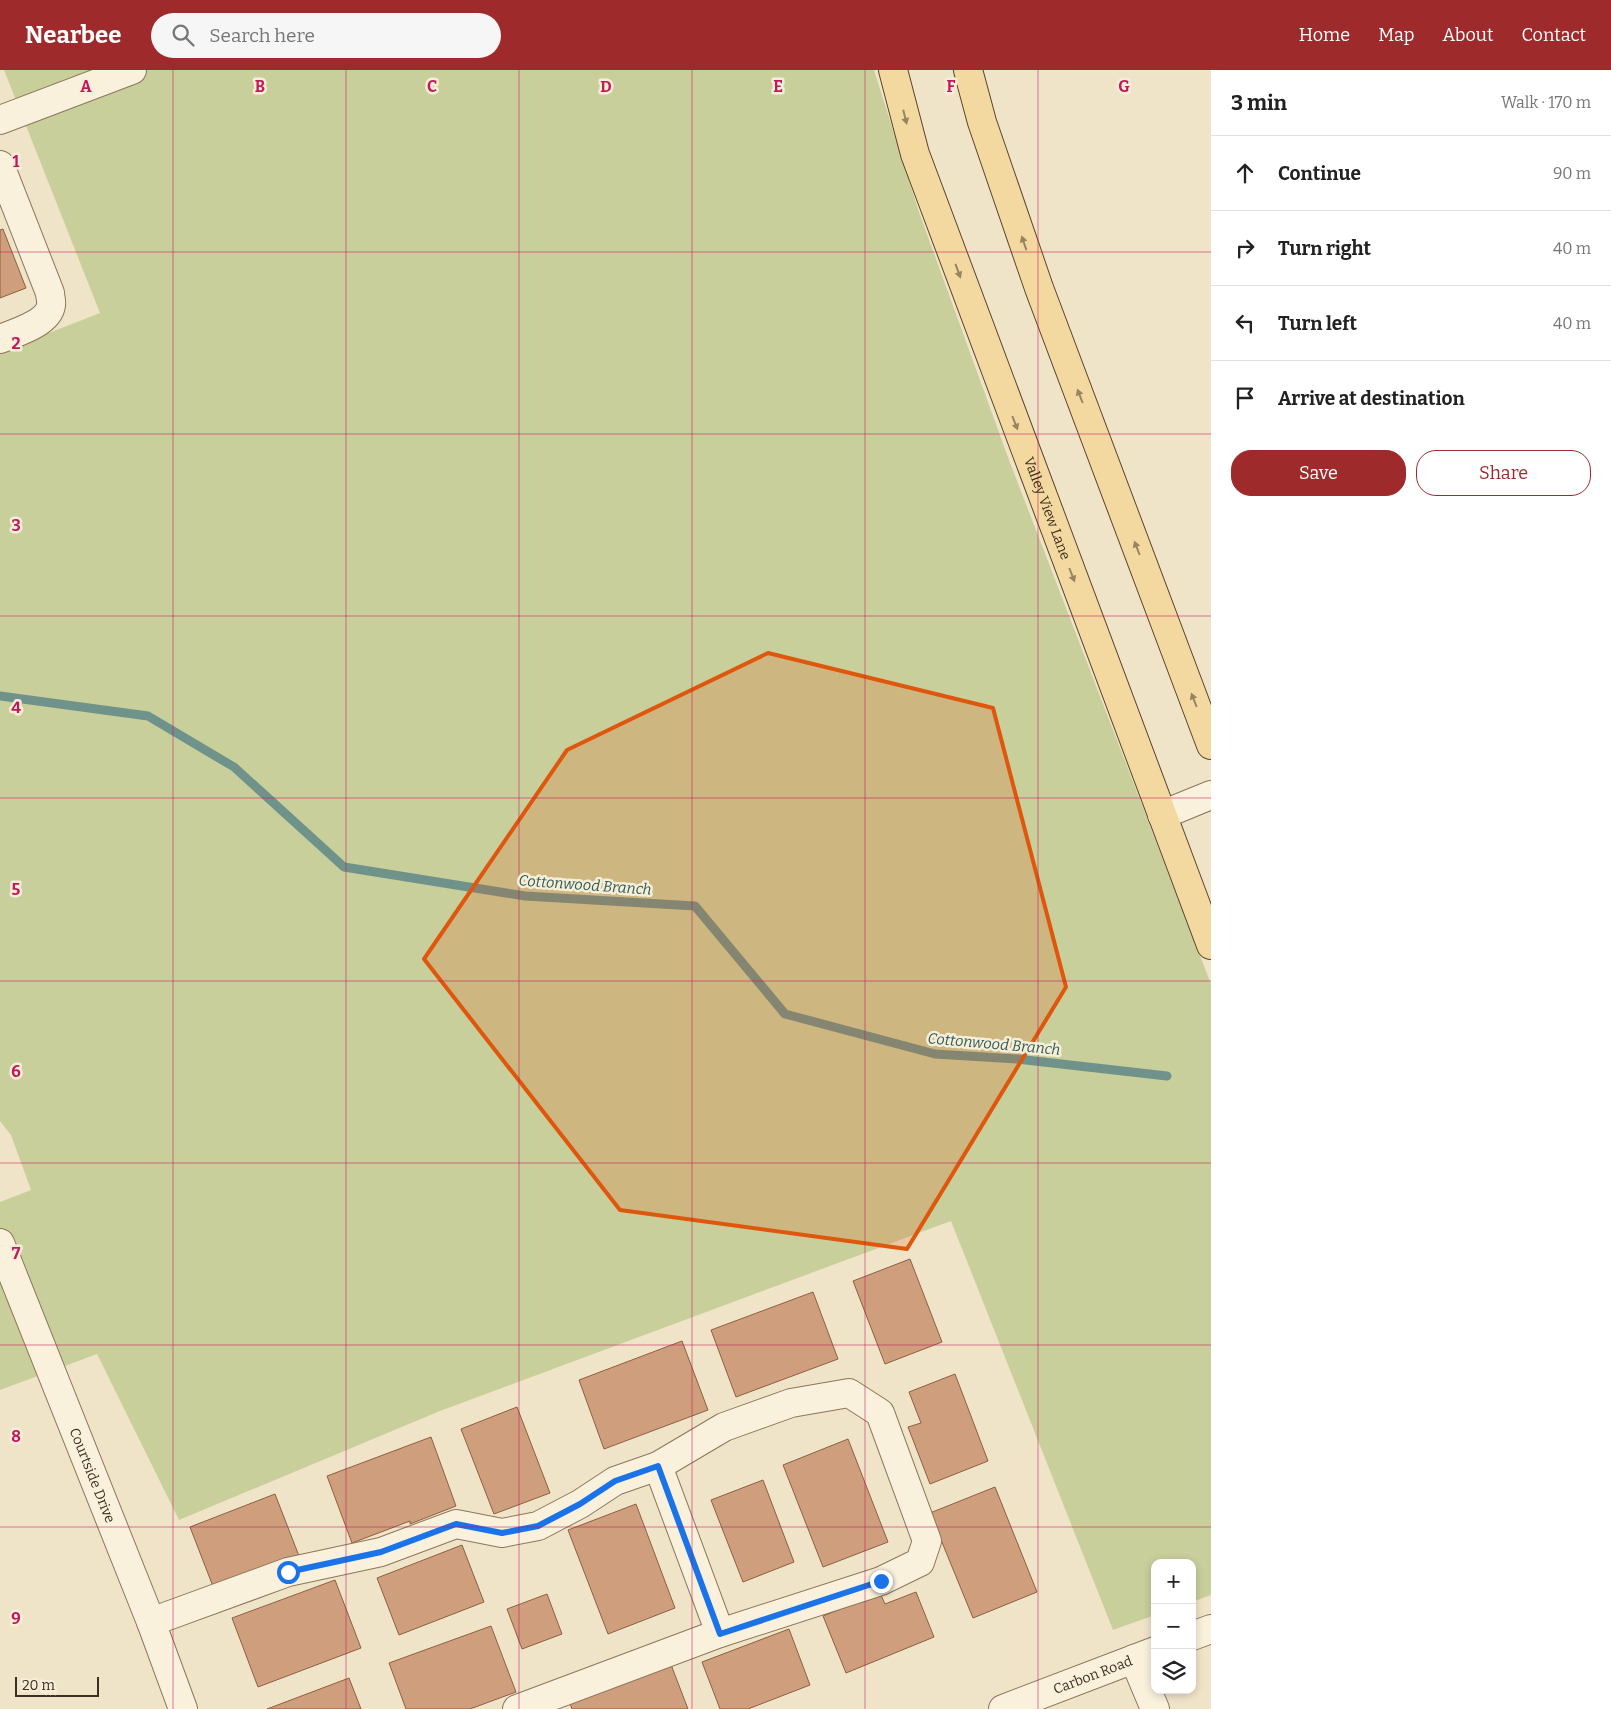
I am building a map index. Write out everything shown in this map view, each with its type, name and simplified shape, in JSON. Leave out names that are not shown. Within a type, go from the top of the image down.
[{"type":"main road","name":"Valley View Lane","points":[[893,70],[918,163],[1211,945]]},
{"type":"main road","points":[[968,70],[982,122],[1039,288],[1211,745]]},
{"type":"street","points":[[0,120],[132,70]]},
{"type":"street","points":[[0,165],[50,293],[51,305],[47,315],[34,325],[0,339]]},
{"type":"street","points":[[1162,814],[1211,795]]},
{"type":"street","name":"Courtside Drive","points":[[0,1243],[151,1622],[183,1709]]},
{"type":"street","points":[[151,1622],[288,1572],[381,1552],[456,1524],[502,1533],[538,1526],[580,1504],[615,1481],[658,1466],[724,1427],[792,1403],[849,1393],[880,1413],[927,1541],[920,1562],[881,1581],[720,1634],[517,1709]]},
{"type":"street","points":[[658,1466],[720,1634]]},
{"type":"street","points":[[1196,1635],[1211,1629]]},
{"type":"street","points":[[1145,1655],[1155,1709]]},
{"type":"street","name":"Carbon Road","points":[[1004,1709],[1145,1655]]},
{"type":"highlighted area","points":[[768,653],[993,708],[1066,987],[907,1249],[620,1210],[424,959],[567,750]]},
{"type":"green space","points":[[4,70],[874,70],[919,212],[1009,460],[1211,984],[1211,1595],[1196,1601],[1196,1559],[1151,1559],[1151,1616],[1113,1630],[951,1221],[440,1411],[179,1520],[97,1354],[0,1390],[0,1202],[31,1190],[11,1135],[0,1121],[0,352],[100,313]]},
{"type":"building","points":[[3,229],[26,288],[0,298],[0,230]]},
{"type":"building","points":[[910,1259],[942,1342],[885,1364],[853,1281]]},
{"type":"building","points":[[813,1292],[838,1359],[736,1397],[711,1330]]},
{"type":"building","points":[[682,1341],[708,1410],[604,1449],[579,1380]]},
{"type":"building","points":[[955,1374],[988,1461],[930,1484],[908,1427],[921,1423],[909,1392]]},
{"type":"building","points":[[517,1407],[550,1493],[494,1514],[461,1429]]},
{"type":"building","points":[[431,1437],[456,1506],[410,1524],[410,1521],[352,1543],[327,1476]]},
{"type":"building","points":[[848,1439],[888,1542],[823,1567],[783,1465]]},
{"type":"building","points":[[763,1480],[794,1562],[743,1582],[711,1500]]},
{"type":"building","points":[[995,1487],[1037,1592],[973,1618],[930,1513]]},
{"type":"building","points":[[275,1494],[299,1556],[214,1589],[190,1527]]},
{"type":"building","points":[[636,1504],[675,1608],[608,1634],[568,1530]]},
{"type":"building","points":[[462,1545],[484,1602],[399,1635],[377,1578]]},
{"type":"building","points":[[335,1580],[361,1648],[258,1687],[232,1618]]},
{"type":"building","points":[[916,1592],[934,1637],[846,1673],[823,1616],[880,1593],[885,1604]]},
{"type":"building","points":[[547,1594],[562,1634],[522,1649],[507,1609]]},
{"type":"building","points":[[491,1626],[516,1692],[470,1709],[406,1709],[389,1663]]},
{"type":"building","points":[[789,1629],[810,1685],[748,1709],[720,1709],[702,1662]]},
{"type":"building","points":[[670,1662],[688,1709],[572,1709],[569,1701]]},
{"type":"building","points":[[349,1678],[361,1709],[267,1709]]},
{"type":"waterway","name":"Cottonwood Branch","points":[[0,696],[148,716],[234,767],[344,867],[525,896],[695,906],[785,1014],[935,1054],[1017,1059],[1167,1076]]},
{"type":"route","points":[[288,1572],[381,1552],[456,1524],[502,1533],[538,1526],[580,1504],[615,1481],[658,1466],[720,1634],[881,1581]]}]
